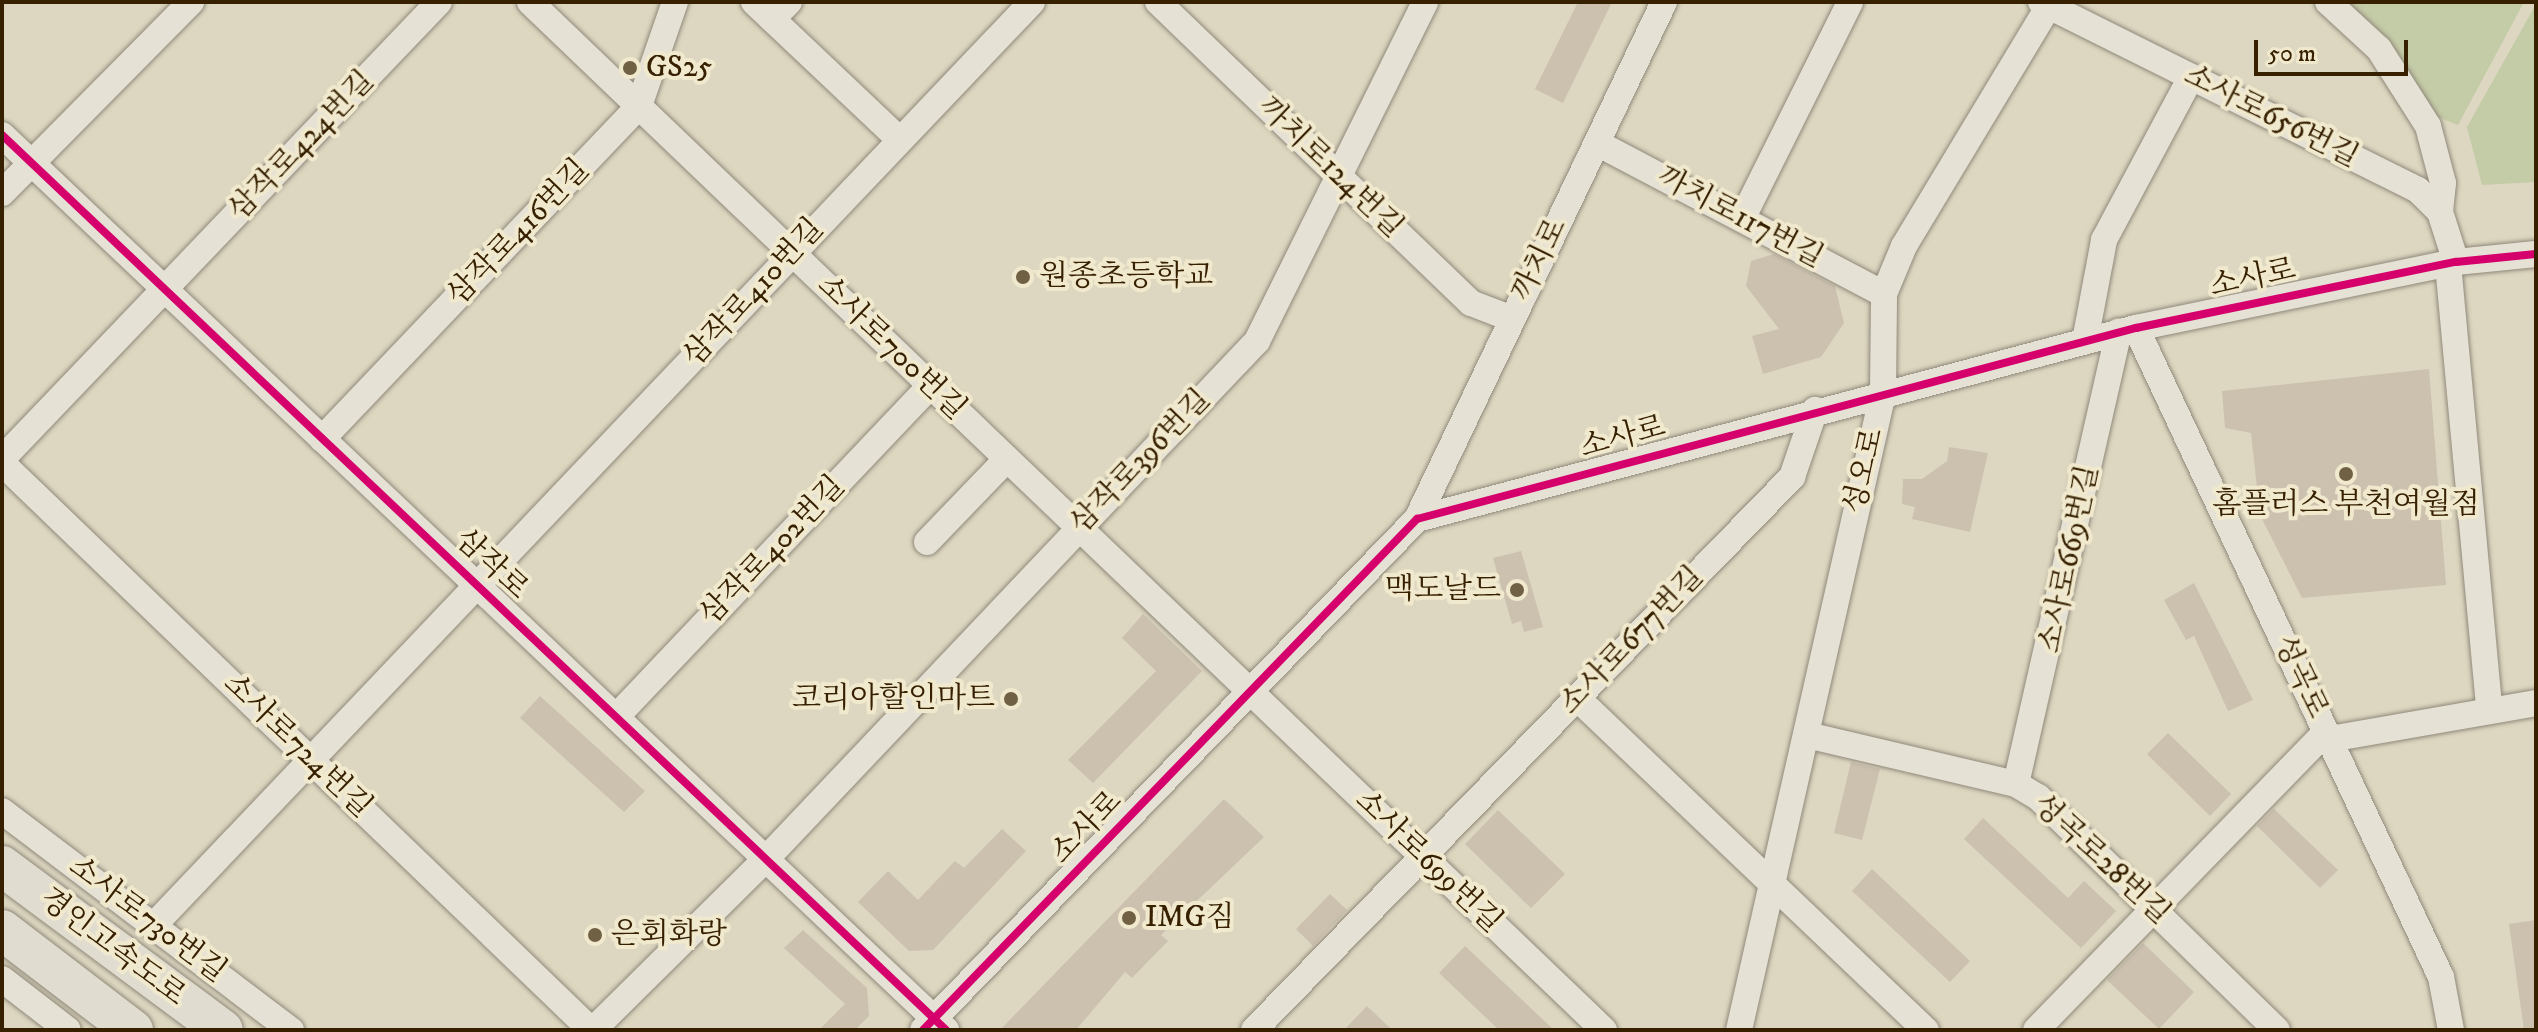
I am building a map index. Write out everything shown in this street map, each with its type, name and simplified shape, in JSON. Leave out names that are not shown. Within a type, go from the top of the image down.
[{"type":"highway","name":"경인고속도로","points":[[2,866],[223,1030]]},
{"type":"highway","name":"경인고속도로","points":[[2,930],[133,1030]]},
{"type":"street","points":[[2,193],[191,2]]},
{"type":"street","name":"삼작로424번길","points":[[2,461],[439,2]]},
{"type":"street","name":"소사로700번길","points":[[530,2],[1252,694]]},
{"type":"street","name":"삼작로416번길","points":[[322,439],[639,106],[675,2]]},
{"type":"street","name":"삼작로410번길","points":[[154,925],[1032,2]]},
{"type":"street","name":"까치로124번길","points":[[1158,2],[1471,303],[1512,319]]},
{"type":"street","name":"까치로","points":[[1417,519],[1664,2]]},
{"type":"street","points":[[1742,219],[1850,2]]},
{"type":"street","points":[[2328,2],[2379,49],[2428,126],[2443,183],[2440,212],[2452,263],[2489,707]]},
{"type":"street","name":"소사로656번길","points":[[2047,3],[2418,190],[2440,212]]},
{"type":"street","name":"성오로","points":[[1739,1030],[1777,882],[1883,393],[1884,294],[1904,246],[2047,3]]},
{"type":"street","name":"삼작로396번길","points":[[592,1030],[766,859],[1257,341],[1420,4]]},
{"type":"street","points":[[772,8],[900,140]]},
{"type":"street","points":[[2085,341],[2104,240],[2191,77]]},
{"type":"street","name":"삼작로","points":[[2,135],[766,859],[934,1026]]},
{"type":"street","name":"까치로117번길","points":[[1597,143],[1884,294]]},
{"type":"street","name":"소사로","points":[[934,1026],[1417,519],[1815,410],[2127,330],[2452,263],[2536,254]]},
{"type":"street","name":"성곡로","points":[[2127,330],[2328,736],[2441,977],[2451,1030]]},
{"type":"street","name":"소사로669번길","points":[[2016,784],[2127,330]]},
{"type":"street","name":"삼작로402번길","points":[[616,717],[930,386]]},
{"type":"street","name":"소사로677번길","points":[[1265,1026],[1422,856],[1792,477],[1815,410]]},
{"type":"street","points":[[927,542],[1007,459]]},
{"type":"street","name":"소사로724번길","points":[[2,461],[592,1030]]},
{"type":"street","name":"소사로699번길","points":[[1252,694],[1604,1030]]},
{"type":"street","points":[[1577,698],[1777,882],[1926,1030]]},
{"type":"street","points":[[2036,1030],[2328,736],[2489,707],[2536,703]]},
{"type":"street","name":"성곡로28번길","points":[[1807,735],[2016,784],[2153,909],[2270,1028]]},
{"type":"street","name":"소사로730번길","points":[[2,811],[291,1030]]},
{"type":"street","points":[[2,979],[38,1021],[68,1030]]},
{"type":"green space","points":[[2348,2],[2524,2],[2458,125],[2435,116],[2389,41]]},
{"type":"green space","points":[[2536,4],[2536,182],[2482,185],[2467,127]]},
{"type":"building","points":[[1578,2],[1612,2],[1563,103],[1535,89]]},
{"type":"building","points":[[1774,254],[1835,286],[1844,323],[1821,357],[1763,374],[1752,336],[1779,329],[1746,286],[1751,261]]},
{"type":"building","name":"홈플러스 부천여월점","points":[[2429,369],[2446,585],[2302,598],[2260,515],[2251,433],[2225,428],[2222,391]]},
{"type":"building","points":[[1949,447],[1988,453],[1970,532],[1912,519],[1915,507],[1902,504],[1903,479],[1922,479],[1947,461]]},
{"type":"building","name":"맥도날드","points":[[1521,551],[1543,627],[1524,632],[1521,621],[1512,624],[1493,558]]},
{"type":"building","points":[[2194,583],[2253,700],[2228,711],[2194,636],[2186,640],[2164,600]]},
{"type":"building","points":[[1143,614],[1202,671],[1093,783],[1068,760],[1156,671],[1122,638]]},
{"type":"building","points":[[540,696],[645,791],[624,812],[520,718]]},
{"type":"building","points":[[2168,733],[2231,794],[2210,816],[2147,754]]},
{"type":"building","points":[[1851,762],[1880,769],[1862,840],[1834,833]]},
{"type":"building","points":[[1224,799],[1264,837],[1161,935],[1168,941],[1132,978],[1125,972],[1076,1030],[1000,1030]]},
{"type":"building","points":[[2274,809],[2338,870],[2320,888],[2257,826]]},
{"type":"building","points":[[1498,810],[1565,874],[1531,908],[1465,844]]},
{"type":"building","points":[[1983,818],[2068,898],[2084,881],[2116,911],[2081,948],[1964,839]]},
{"type":"building","points":[[1002,829],[1026,851],[933,950],[909,951],[858,902],[888,871],[918,900],[955,861],[964,868]]},
{"type":"building","points":[[1872,869],[1970,961],[1950,982],[1852,891]]},
{"type":"building","points":[[1330,894],[1347,910],[1313,946],[1296,929]]},
{"type":"building","points":[[2536,920],[2536,1030],[2524,1030],[2509,924]]},
{"type":"building","points":[[803,930],[867,988],[869,1016],[855,1030],[819,1030],[845,1004],[784,948]]},
{"type":"building","points":[[2143,943],[2194,992],[2159,1029],[2107,980]]},
{"type":"building","points":[[1465,946],[1554,1030],[1499,1030],[1439,973]]},
{"type":"building","points":[[1367,1006],[1392,1030],[1344,1030]]},
{"type":"cycle path","points":[[2,135],[946,1030]]},
{"type":"cycle path","points":[[923,1030],[1417,519],[2136,328],[2456,262],[2536,254]]},
{"type":"place","name":"GS25","points":[[630,68]]},
{"type":"place","name":"원종초등학교","points":[[1023,277]]},
{"type":"place","name":"홈플러스 부천여월점","points":[[2346,474]]},
{"type":"place","name":"맥도날드","points":[[1517,590]]},
{"type":"place","name":"코리아할인마트","points":[[1011,699]]},
{"type":"place","name":"IMG짐","points":[[1129,918]]},
{"type":"place","name":"은회화랑","points":[[595,935]]}]
